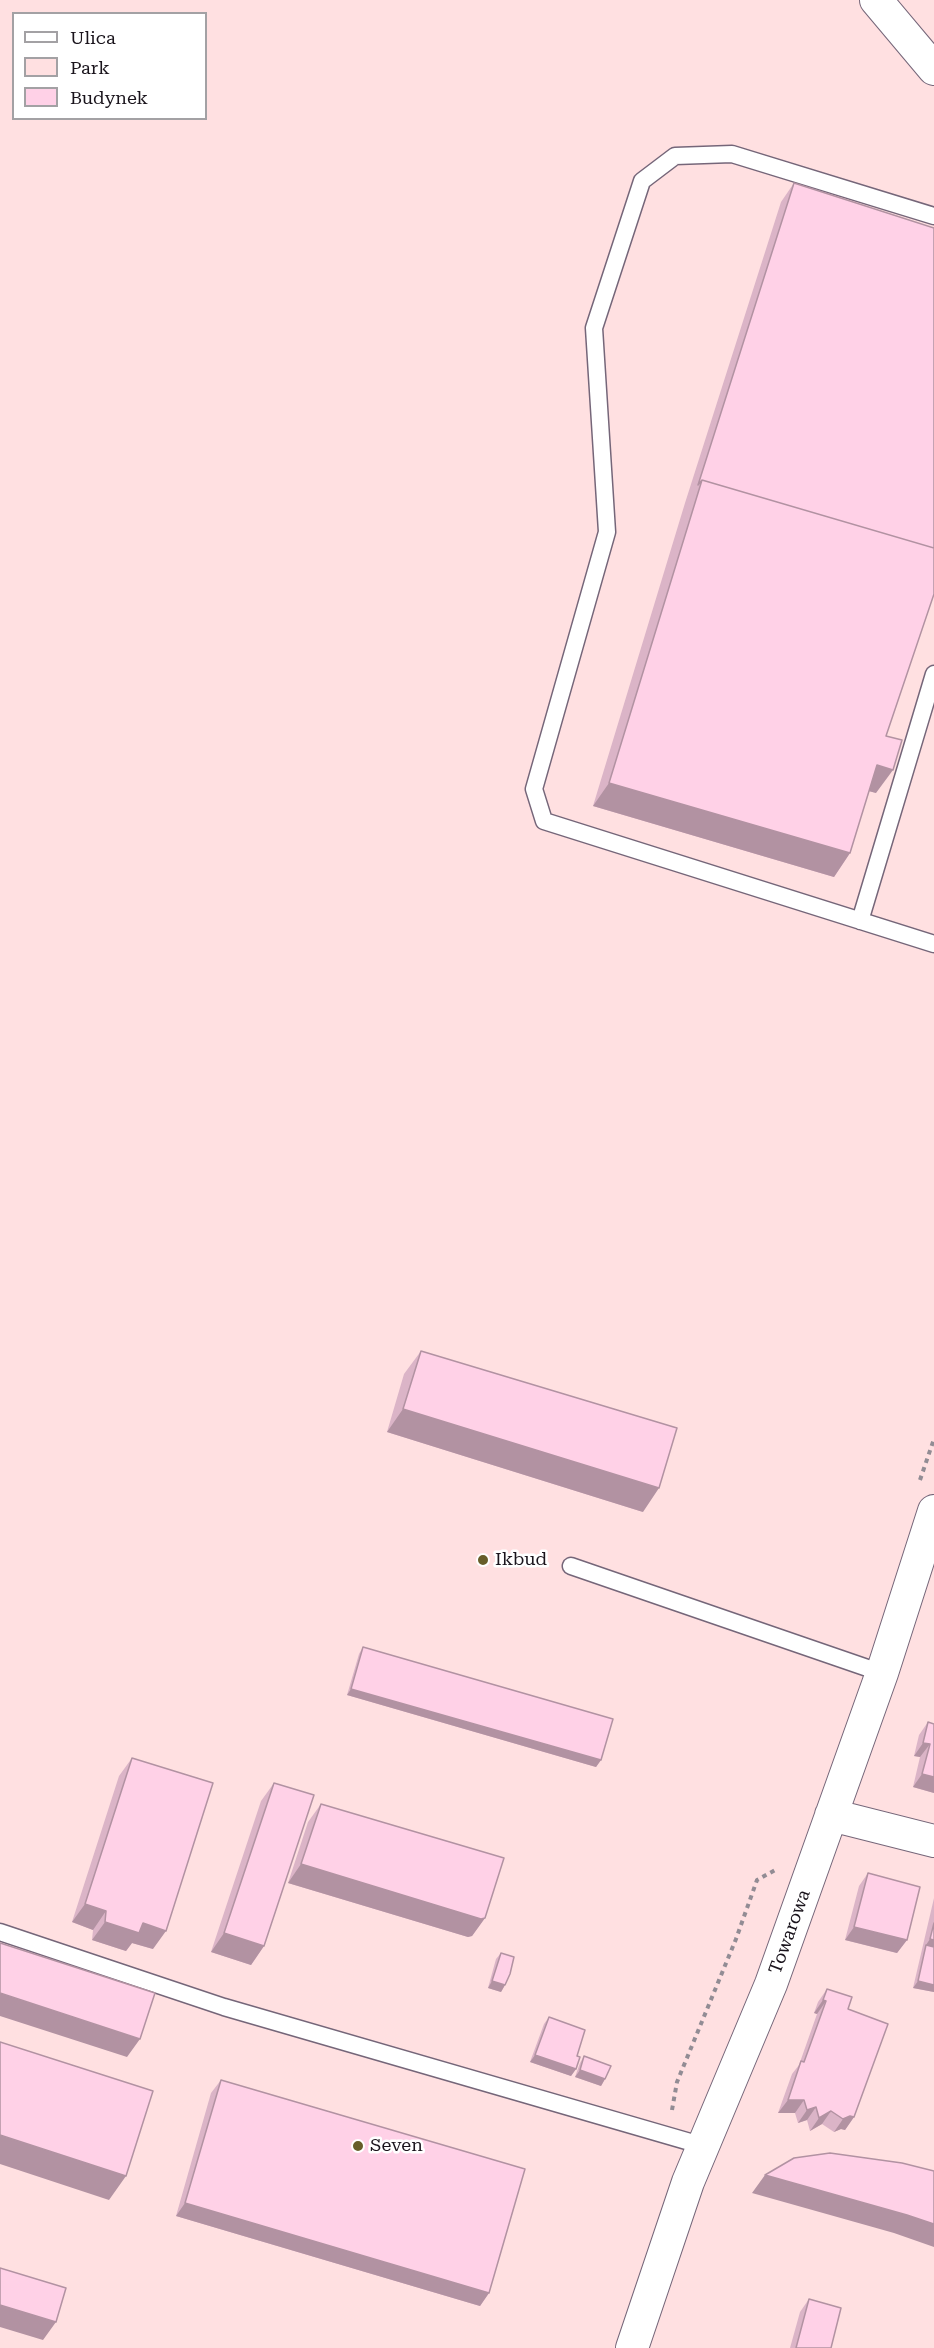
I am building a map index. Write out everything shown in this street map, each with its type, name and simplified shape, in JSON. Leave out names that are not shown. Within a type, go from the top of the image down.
[{"type":"street","points":[[876,0],[934,69]]},
{"type":"street","name":"Towarowa","points":[[632,2348],[673,2222],[771,1984],[882,1673],[934,1511]]},
{"type":"street","points":[[831,1815],[934,1841]]},
{"type":"lane","points":[[934,216],[732,154],[675,156],[642,181],[594,328],[607,531],[534,789],[544,821],[934,944]]},
{"type":"lane","points":[[860,921],[934,674]]},
{"type":"lane","points":[[572,1566],[882,1673]]},
{"type":"lane","points":[[0,1932],[224,2007],[704,2146]]},
{"type":"green space","points":[[0,0],[934,0],[934,2348],[0,2348]]},
{"type":"building","points":[[794,183],[934,228],[934,548],[702,480],[698,485]]},
{"type":"building","points":[[702,480],[934,548],[934,594],[886,736],[902,740],[893,770],[877,765],[850,853],[609,783]]},
{"type":"building","points":[[421,1351],[677,1428],[659,1488],[403,1409]]},
{"type":"building","points":[[363,1647],[613,1719],[601,1760],[351,1689]]},
{"type":"building","points":[[928,1722],[934,1724],[934,1777],[922,1774],[930,1744],[923,1743]]},
{"type":"building","points":[[132,1758],[213,1783],[166,1931],[143,1923],[139,1933],[105,1922],[106,1911],[85,1904]]},
{"type":"building","points":[[274,1783],[314,1795],[264,1946],[224,1933]]},
{"type":"building","points":[[321,1804],[504,1858],[485,1918],[481,1919],[301,1864]]},
{"type":"building","points":[[868,1873],[920,1887],[907,1940],[854,1927]]},
{"type":"building","points":[[934,1923],[934,1940],[930,1939]]},
{"type":"building","points":[[0,1943],[155,1993],[140,2039],[0,1993]]},
{"type":"building","points":[[926,1945],[934,1947],[934,1985],[918,1981]]},
{"type":"building","points":[[501,1953],[514,1957],[505,1985],[492,1981]]},
{"type":"building","points":[[827,1989],[852,1997],[848,2009],[888,2024],[854,2117],[843,2119],[831,2111],[819,2118],[816,2107],[807,2110],[804,2100],[788,2100],[801,2061],[804,2062],[826,2001],[823,2000]]},
{"type":"building","points":[[549,2017],[585,2030],[577,2056],[580,2057],[576,2069],[535,2055]]},
{"type":"building","points":[[0,2042],[153,2091],[126,2176],[0,2135]]},
{"type":"building","points":[[584,2056],[611,2066],[605,2079],[580,2070]]},
{"type":"building","points":[[221,2080],[525,2169],[489,2293],[185,2203]]},
{"type":"building","points":[[830,2153],[902,2163],[934,2171],[934,2224],[765,2175],[794,2158]]},
{"type":"building","points":[[0,2268],[66,2288],[56,2322],[0,2305]]},
{"type":"building","points":[[809,2299],[841,2308],[831,2348],[796,2348]]},
{"type":"place","name":"Ikbud","points":[[483,1560]]},
{"type":"place","name":"Seven","points":[[358,2146]]}]
